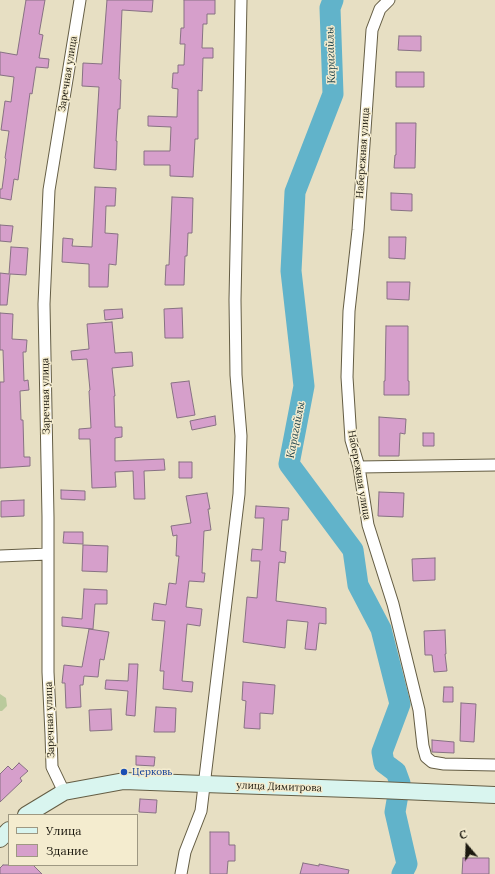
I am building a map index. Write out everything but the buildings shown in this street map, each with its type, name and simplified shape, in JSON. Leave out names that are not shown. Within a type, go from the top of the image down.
[{"type":"main road","name":"улица Димитрова","points":[[64,792],[124,781],[495,794]]},
{"type":"main road","points":[[28,814],[64,792]]},
{"type":"main road","points":[[0,839],[8,831]]},
{"type":"street","name":"Заречная улица","points":[[64,792],[52,767],[48,672],[48,554],[44,304],[49,190],[80,0]]},
{"type":"street","points":[[181,874],[185,852],[201,811],[239,494],[241,436],[236,375],[235,300],[241,0]]},
{"type":"street","name":"Набережная улица","points":[[389,0],[380,9],[372,30],[358,230],[349,311],[347,384],[351,440],[359,467],[368,525],[395,612],[419,710],[426,757],[432,762],[444,764],[495,765]]},
{"type":"street","points":[[359,467],[495,465]]},
{"type":"street","points":[[0,556],[48,554]]},
{"type":"green space","points":[[0,694],[6,698],[7,706],[2,711],[0,711]]},
{"type":"waterway","name":"Карагайлы","points":[[333,0],[330,8],[333,94],[295,192],[291,271],[304,386],[289,464],[353,550],[358,585],[381,629],[400,704],[382,752],[384,763],[396,772],[400,783],[395,812],[407,864],[402,874]]},
{"type":"place","name":"Церковь","points":[[124,772]]}]
